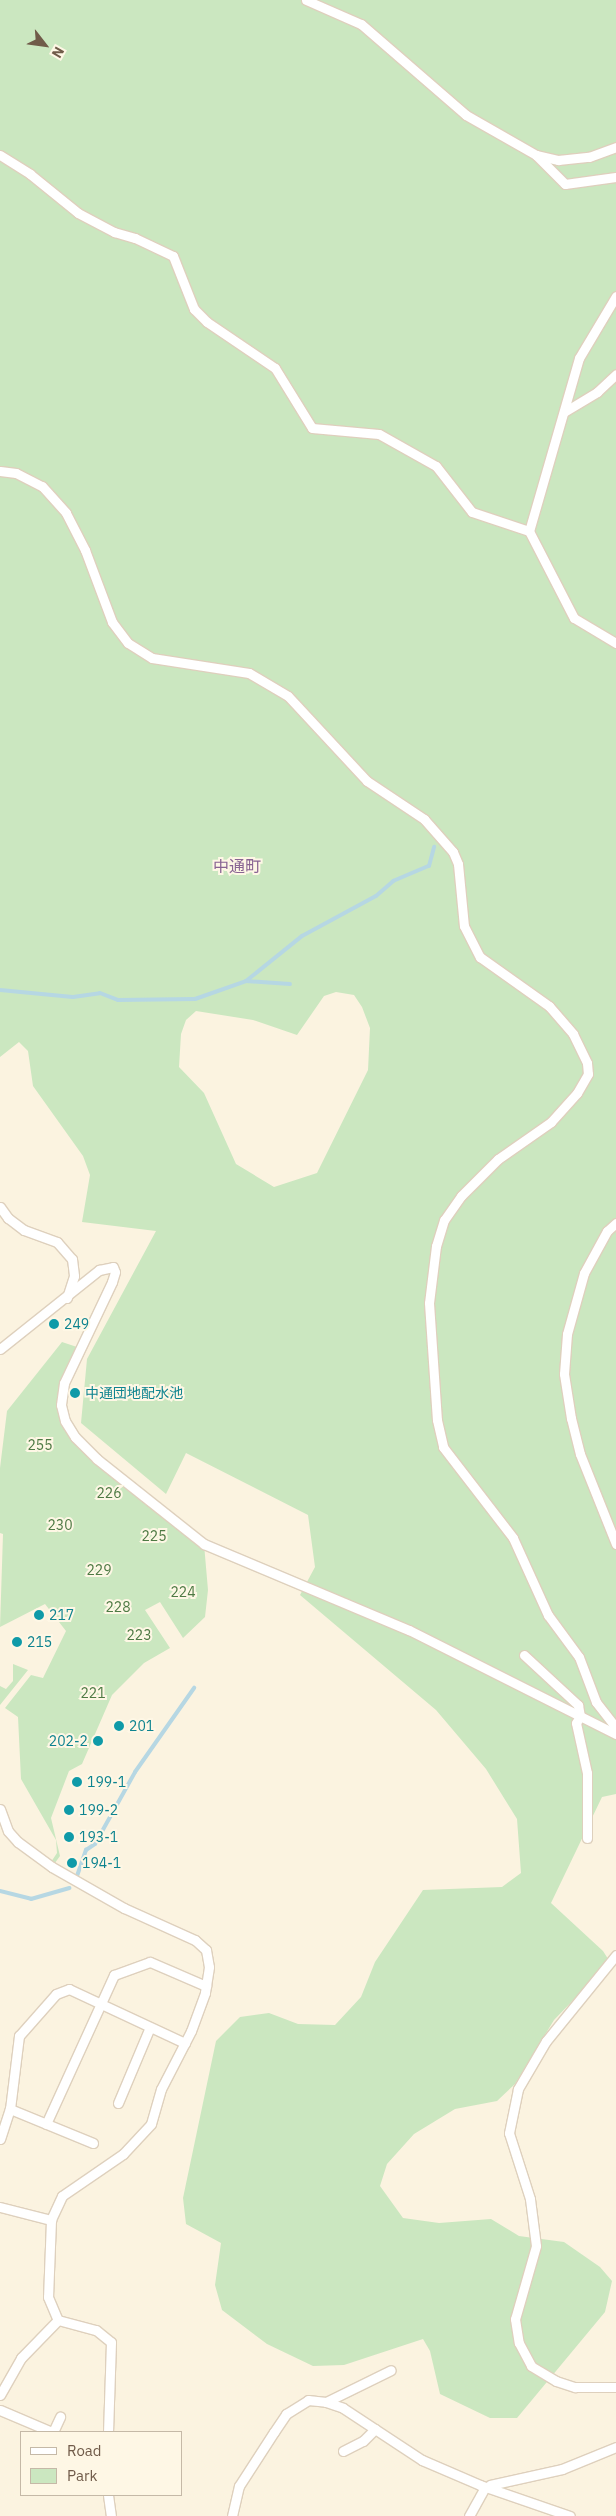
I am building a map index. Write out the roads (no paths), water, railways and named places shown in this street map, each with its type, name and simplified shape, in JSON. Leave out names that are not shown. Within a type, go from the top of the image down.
[{"type":"street","points":[[306,0],[360,24],[466,115],[536,155],[566,184],[616,178]]},
{"type":"street","points":[[536,155],[558,160],[589,157],[616,147]]},
{"type":"street","points":[[0,155],[30,174],[78,213],[114,232],[134,238],[173,256],[194,309],[207,322],[275,368],[312,428],[379,434],[436,466],[472,512],[529,531]]},
{"type":"street","points":[[616,296],[579,358],[529,531],[574,618],[616,643]]},
{"type":"street","points":[[564,412],[598,392],[616,374]]},
{"type":"street","points":[[0,471],[16,473],[42,486],[66,513],[85,550],[112,622],[128,643],[152,658],[249,672],[288,696],[368,781],[424,819],[453,852],[458,864],[464,926],[480,957],[496,972],[549,1006],[573,1034],[587,1063],[588,1074],[577,1093],[551,1122],[498,1159],[461,1196],[444,1220],[436,1246],[429,1303],[437,1420],[443,1447],[512,1538],[548,1616],[579,1657],[596,1702],[616,1728]]},
{"type":"street","points":[[0,1207],[8,1218],[24,1230],[57,1242],[72,1259],[74,1276],[66,1298]]},
{"type":"street","points":[[616,1223],[607,1231],[584,1273],[567,1334],[564,1374],[570,1418],[580,1454],[616,1544]]},
{"type":"street","points":[[0,1349],[99,1270],[113,1267],[115,1272],[112,1282],[64,1383],[61,1405],[65,1421],[75,1437],[136,1491],[204,1544],[409,1630],[616,1734]]},
{"type":"street","points":[[524,1655],[578,1706],[580,1716],[576,1723],[587,1773],[587,1838]]},
{"type":"street","points":[[0,1809],[2,1823],[18,1842],[52,1868],[124,1908],[195,1940],[206,1950],[209,1967],[206,1986],[185,2043],[161,2089],[151,2124],[123,2154],[62,2196],[50,2220],[48,2296],[58,2320]]},
{"type":"street","points":[[616,1955],[546,2041],[518,2089],[509,2133],[530,2200],[536,2246],[515,2319],[519,2343],[531,2366],[556,2380],[575,2386],[616,2387]]},
{"type":"street","points":[[46,2124],[99,2003],[114,1975],[150,1962],[206,1986]]},
{"type":"street","points":[[0,2139],[10,2109],[19,2036],[56,1994],[69,1989],[185,2043]]},
{"type":"street","points":[[118,2103],[150,2027]]},
{"type":"street","points":[[10,2109],[93,2143]]},
{"type":"street","points":[[0,2207],[50,2220]]},
{"type":"street","points":[[0,2395],[21,2358],[58,2320]]},
{"type":"street","points":[[58,2320],[96,2330],[111,2342],[108,2431]]},
{"type":"street","points":[[326,2402],[391,2370]]},
{"type":"street","points":[[232,2516],[239,2486],[286,2414],[308,2400],[326,2402],[343,2408],[422,2460],[482,2486],[564,2515]]},
{"type":"street","points":[[0,2410],[50,2431]]},
{"type":"street","points":[[53,2431],[60,2417]]},
{"type":"street","points":[[343,2451],[363,2441],[376,2429]]},
{"type":"street","points":[[482,2486],[498,2486],[553,2471],[616,2446]]},
{"type":"street","points":[[470,2516],[482,2486]]},
{"type":"street","points":[[108,2496],[111,2516]]},
{"type":"waterway","points":[[0,990],[73,997],[100,993],[118,1000],[195,999],[246,981],[302,936],[376,896],[393,881],[429,866],[434,847]]},
{"type":"waterway","points":[[246,981],[290,984]]},
{"type":"waterway","points":[[77,1876],[86,1850],[95,1844],[135,1772],[194,1688]]},
{"type":"waterway","points":[[0,1891],[31,1899],[69,1888]]},
{"type":"place","name":"249","points":[[54,1324]]},
{"type":"place","name":"中通団地配水池","points":[[75,1393]]},
{"type":"place","name":"217","points":[[39,1615]]},
{"type":"place","name":"215","points":[[17,1642]]},
{"type":"place","name":"201","points":[[119,1726]]},
{"type":"place","name":"202-2","points":[[98,1741]]},
{"type":"place","name":"199-1","points":[[77,1782]]},
{"type":"place","name":"199-2","points":[[69,1810]]},
{"type":"place","name":"193-1","points":[[69,1837]]},
{"type":"place","name":"194-1","points":[[72,1863]]},
{"type":"district","name":"中通町","points":[[237,866]]},
{"type":"park label","name":"255","points":[[40,1445]]},
{"type":"park label","name":"226","points":[[109,1493]]},
{"type":"park label","name":"230","points":[[60,1525]]},
{"type":"park label","name":"225","points":[[154,1536]]},
{"type":"park label","name":"229","points":[[99,1570]]},
{"type":"park label","name":"224","points":[[183,1592]]},
{"type":"park label","name":"228","points":[[118,1607]]},
{"type":"park label","name":"223","points":[[139,1635]]},
{"type":"park label","name":"221","points":[[93,1693]]}]
